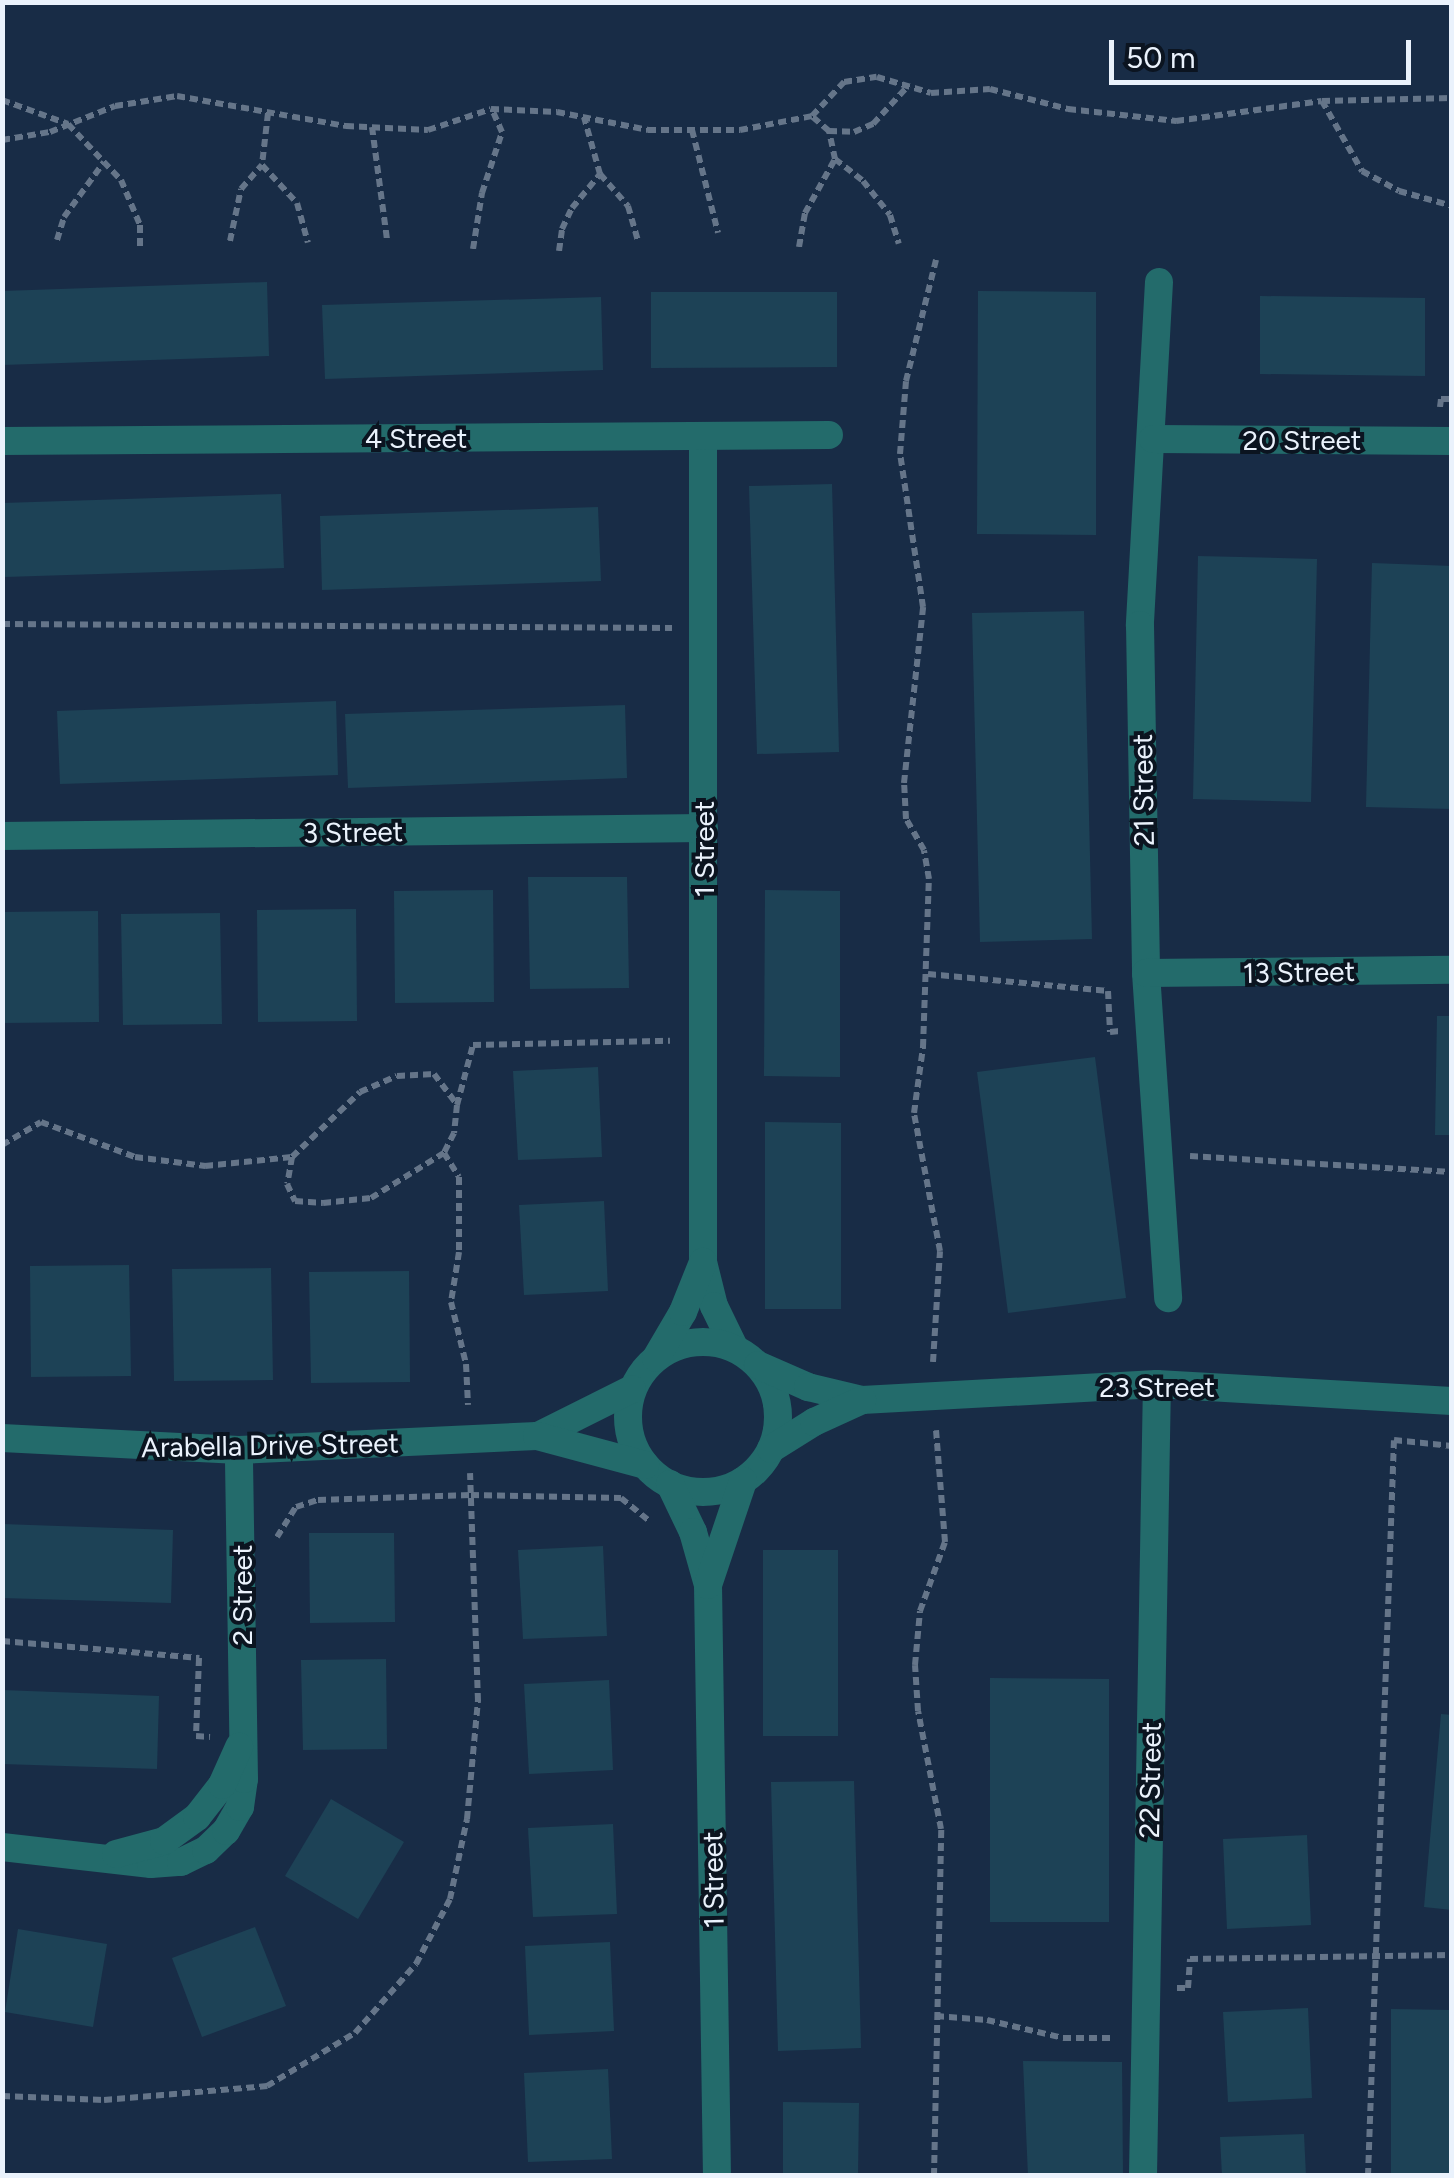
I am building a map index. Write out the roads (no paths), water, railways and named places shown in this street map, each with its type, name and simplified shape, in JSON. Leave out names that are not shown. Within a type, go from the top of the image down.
[{"type":"street","name":"21 Street","points":[[1158,282],[1153,439],[1140,625],[1146,974],[1168,1298]]},
{"type":"street","name":"4 Street","points":[[2,441],[830,435]]},
{"type":"street","name":"1 Street","points":[[703,436],[703,1262]]},
{"type":"street","name":"20 Street","points":[[1153,439],[1452,440]]},
{"type":"street","name":"3 Street","points":[[2,836],[704,828]]},
{"type":"street","name":"13 Street","points":[[1146,974],[1452,970]]},
{"type":"street","points":[[703,1262],[714,1306],[734,1347]]},
{"type":"street","points":[[537,1436],[632,1389],[656,1358],[682,1312],[703,1262]]},
{"type":"street","points":[[656,1358],[680,1345],[706,1341],[734,1347],[758,1365],[808,1387],[862,1400]]},
{"type":"street","points":[[758,1365],[774,1390],[779,1420],[772,1449]]},
{"type":"street","name":"23 Street","points":[[862,1400],[1157,1384],[1452,1401]]},
{"type":"street","name":"22 Street","points":[[1142,2176],[1157,1384]]},
{"type":"street","points":[[632,1389],[629,1429],[645,1465]]},
{"type":"street","points":[[708,1585],[743,1481],[772,1449],[814,1422],[862,1400]]},
{"type":"street","points":[[537,1436],[645,1465],[670,1484],[694,1491],[719,1490],[743,1481]]},
{"type":"street","name":"Arabella Drive Street","points":[[2,1438],[240,1450],[537,1436]]},
{"type":"street","name":"2 Street","points":[[2,1847],[105,1857],[164,1841],[197,1817],[222,1785],[242,1741],[240,1450]]},
{"type":"street","points":[[670,1484],[693,1532],[708,1585]]},
{"type":"street","name":"1 Street","points":[[708,1585],[717,2176]]}]
